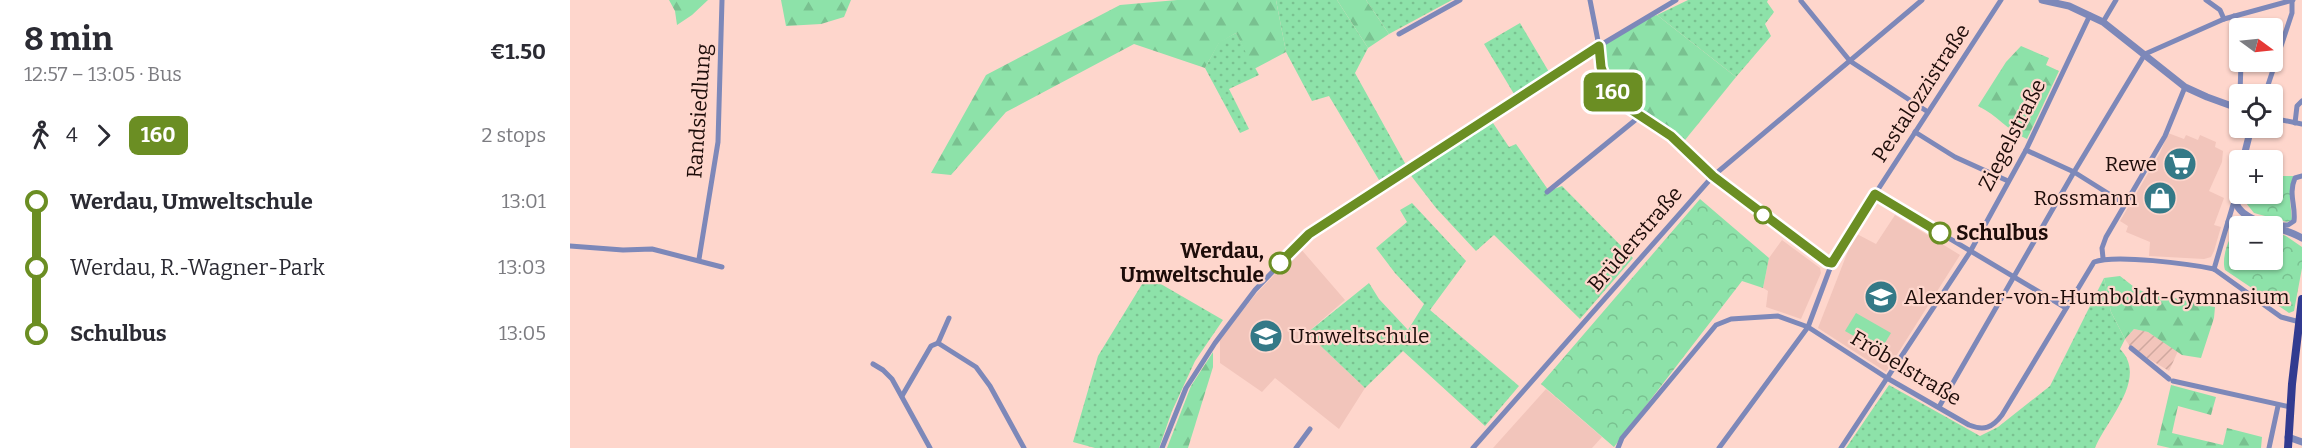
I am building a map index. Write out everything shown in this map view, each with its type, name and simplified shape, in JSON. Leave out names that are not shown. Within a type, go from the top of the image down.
[{"type":"main road","points":[[2288,448],[2302,299]]},
{"type":"street","name":"Randsiedlung","points":[[699,260],[718,142],[722,0]]},
{"type":"street","points":[[1399,34],[1460,0]]},
{"type":"street","points":[[1590,0],[1601,67],[1606,81],[1624,105],[1671,136],[1713,176],[1827,262],[1832,263]]},
{"type":"street","points":[[1162,448],[1186,388],[1215,343],[1254,290],[1309,234],[1599,46],[1676,0]]},
{"type":"street","name":"Brüderstraße","points":[[1473,448],[1713,176],[1922,0]]},
{"type":"street","name":"Pestalozzistraße","points":[[1719,448],[1808,327],[1832,263],[2001,0]]},
{"type":"street","points":[[2042,0],[2069,6],[2103,22],[2185,87],[2229,105]]},
{"type":"street","points":[[2103,22],[2116,0]]},
{"type":"street","points":[[2206,0],[2220,10],[2223,19]]},
{"type":"street","points":[[1939,408],[2074,172],[2145,54],[2223,19],[2293,0],[2292,13],[2268,84]]},
{"type":"street","points":[[1801,1],[1850,61],[1928,112]]},
{"type":"street","name":"Ziegelstraße","points":[[1841,448],[1970,252],[2025,150],[2090,15]]},
{"type":"street","points":[[2103,258],[2102,248],[2106,237],[2165,136],[2185,87]]},
{"type":"street","points":[[2295,123],[2297,106],[2302,101]]},
{"type":"street","points":[[1547,192],[1639,117]]},
{"type":"street","points":[[2283,120],[2302,124]]},
{"type":"street","points":[[1916,132],[1955,157],[2008,181]]},
{"type":"street","points":[[2025,150],[2074,172],[2126,204]]},
{"type":"street","points":[[2283,224],[2291,224],[2294,221],[2291,197],[2293,182],[2295,178],[2302,176]]},
{"type":"street","points":[[1875,194],[2066,308],[2090,266],[2103,258],[2214,269],[2281,316],[2300,322]]},
{"type":"street","points":[[2214,269],[2233,204]]},
{"type":"street","points":[[2237,204],[2248,216]]},
{"type":"street","points":[[2283,230],[2302,238]]},
{"type":"street","points":[[570,246],[623,250],[651,249],[722,267]]},
{"type":"street","name":"Fröbelstraße","points":[[1618,448],[1622,438],[1716,325],[1731,318],[1753,316],[1778,316],[1808,327],[1887,378],[1969,425],[1980,429],[1989,428],[2002,416],[2066,308]]},
{"type":"street","points":[[902,396],[931,346],[938,343],[949,318]]},
{"type":"street","points":[[938,343],[976,366],[1024,448]]},
{"type":"street","points":[[2131,348],[2171,380],[2290,408]]},
{"type":"street","points":[[873,364],[892,379],[930,448]]},
{"type":"street","points":[[2269,448],[2278,406]]},
{"type":"street","points":[[1296,448],[1310,429]]},
{"type":"street","points":[[2288,437],[2302,442]]},
{"type":"shaded area","points":[[2168,133],[2184,139],[2186,135],[2198,140],[2200,135],[2216,142],[2215,147],[2223,151],[2222,162],[2209,191],[2224,198],[2214,225],[2221,227],[2211,257],[2204,259],[2149,256],[2150,242],[2126,232],[2128,226],[2120,221],[2160,153]]},
{"type":"shaded area","name":"Alexander-von-Humboldt-Gymnasium","points":[[1895,215],[1960,255],[1886,372],[1818,328],[1855,233],[1876,244]]},
{"type":"shaded area","points":[[1782,240],[1820,268],[1821,273],[1801,319],[1766,307],[1768,291],[1763,288],[1769,258]]},
{"type":"shaded area","name":"Umweltschule","points":[[1300,248],[1345,300],[1307,333],[1365,388],[1339,429],[1275,378],[1262,392],[1220,363],[1220,339],[1255,295]]},
{"type":"shaded area","points":[[2134,329],[2148,332],[2178,351],[2169,371],[2131,348],[2125,339]]},
{"type":"shaded area","points":[[1546,389],[1602,437],[1592,448],[1493,448]]},
{"type":"green space","points":[[669,0],[708,0],[677,25],[675,11]]},
{"type":"green space","points":[[781,0],[851,0],[844,17],[821,24],[786,26]]},
{"type":"green space","points":[[1177,0],[1276,0],[1286,52],[1254,69],[1236,33],[1219,43],[1205,68],[1134,44],[1006,112],[951,175],[931,173],[986,75],[1120,5]]},
{"type":"green space","points":[[1276,0],[1337,0],[1368,48],[1355,73],[1406,165],[1379,180],[1329,96],[1312,101],[1286,52]]},
{"type":"green space","points":[[1337,0],[1366,0],[1389,34],[1368,48]]},
{"type":"green space","points":[[1366,0],[1452,0],[1389,34]]},
{"type":"green space","points":[[1688,0],[1768,0],[1774,12],[1765,24],[1771,36],[1736,77],[1657,15]]},
{"type":"green space","points":[[1657,15],[1736,77],[1681,145],[1624,105],[1606,81],[1599,46],[1638,21]]},
{"type":"green space","points":[[1520,23],[1549,72],[1514,94],[1484,44]]},
{"type":"green space","points":[[1236,33],[1259,75],[1229,89],[1249,129],[1240,133],[1205,68],[1219,42]]},
{"type":"green space","points":[[2021,46],[2049,58],[2046,65],[2059,71],[2027,139],[1978,106],[2006,62]]},
{"type":"green space","points":[[1491,120],[1509,147],[1516,144],[1549,191],[1562,186],[1633,258],[1580,319],[1494,235],[1476,251],[1436,208],[1409,173]]},
{"type":"green space","points":[[2283,176],[2293,176],[2290,200],[2292,220],[2287,222],[2283,221],[2283,216],[2265,216],[2254,213],[2247,204],[2283,204]]},
{"type":"green space","points":[[1700,199],[1769,258],[1763,288],[1742,281],[1614,447],[1541,384]]},
{"type":"green space","points":[[1412,203],[1466,261],[1430,310],[1519,386],[1485,426],[1403,351],[1365,388],[1307,333],[1369,283],[1379,299],[1408,330],[1424,304],[1395,273],[1376,248],[1407,222],[1400,210]]},
{"type":"green space","points":[[2283,235],[2302,247],[2302,268],[2294,311],[2289,313],[2225,270],[2224,259],[2229,242],[2229,270],[2283,270]]},
{"type":"green space","points":[[1147,276],[1223,320],[1195,361],[1172,411],[1159,448],[1095,448],[1073,442],[1098,356]]},
{"type":"green space","points":[[2120,276],[2138,290],[2215,307],[2214,318],[2201,358],[2182,355],[2148,332],[2134,329],[2125,339],[2111,312],[2104,278]]},
{"type":"green space","points":[[2104,278],[2111,312],[2125,339],[2120,349],[2128,360],[2130,373],[2128,386],[2122,399],[2095,448],[1846,448],[1889,385],[1980,436],[1998,427],[2050,386]]},
{"type":"green space","points":[[1856,313],[1891,333],[1880,351],[1845,331]]},
{"type":"green space","points":[[1213,352],[1213,367],[1188,448],[1167,448],[1191,386]]},
{"type":"green space","points":[[2171,385],[2216,397],[2211,415],[2178,406],[2172,433],[2223,445],[2227,428],[2262,437],[2261,448],[2170,448],[2157,445]]},
{"type":"bus line","name":"160","points":[[1280,263],[1309,234],[1599,46],[1601,67],[1606,81],[1624,105],[1671,136],[1713,176],[1827,262],[1832,263],[1875,194],[1940,233]]},
{"type":"place","name":"Rewe","points":[[2180,164]]},
{"type":"place","name":"Rossmann","points":[[2160,198]]},
{"type":"place","name":"Schulbus","points":[[1940,233]]},
{"type":"place","name":"Werdau, Umweltschule","points":[[1280,263]]},
{"type":"place","name":"Alexander-von-Humboldt-Gymnasium","points":[[1881,297]]},
{"type":"place","name":"Umweltschule","points":[[1266,336]]}]
